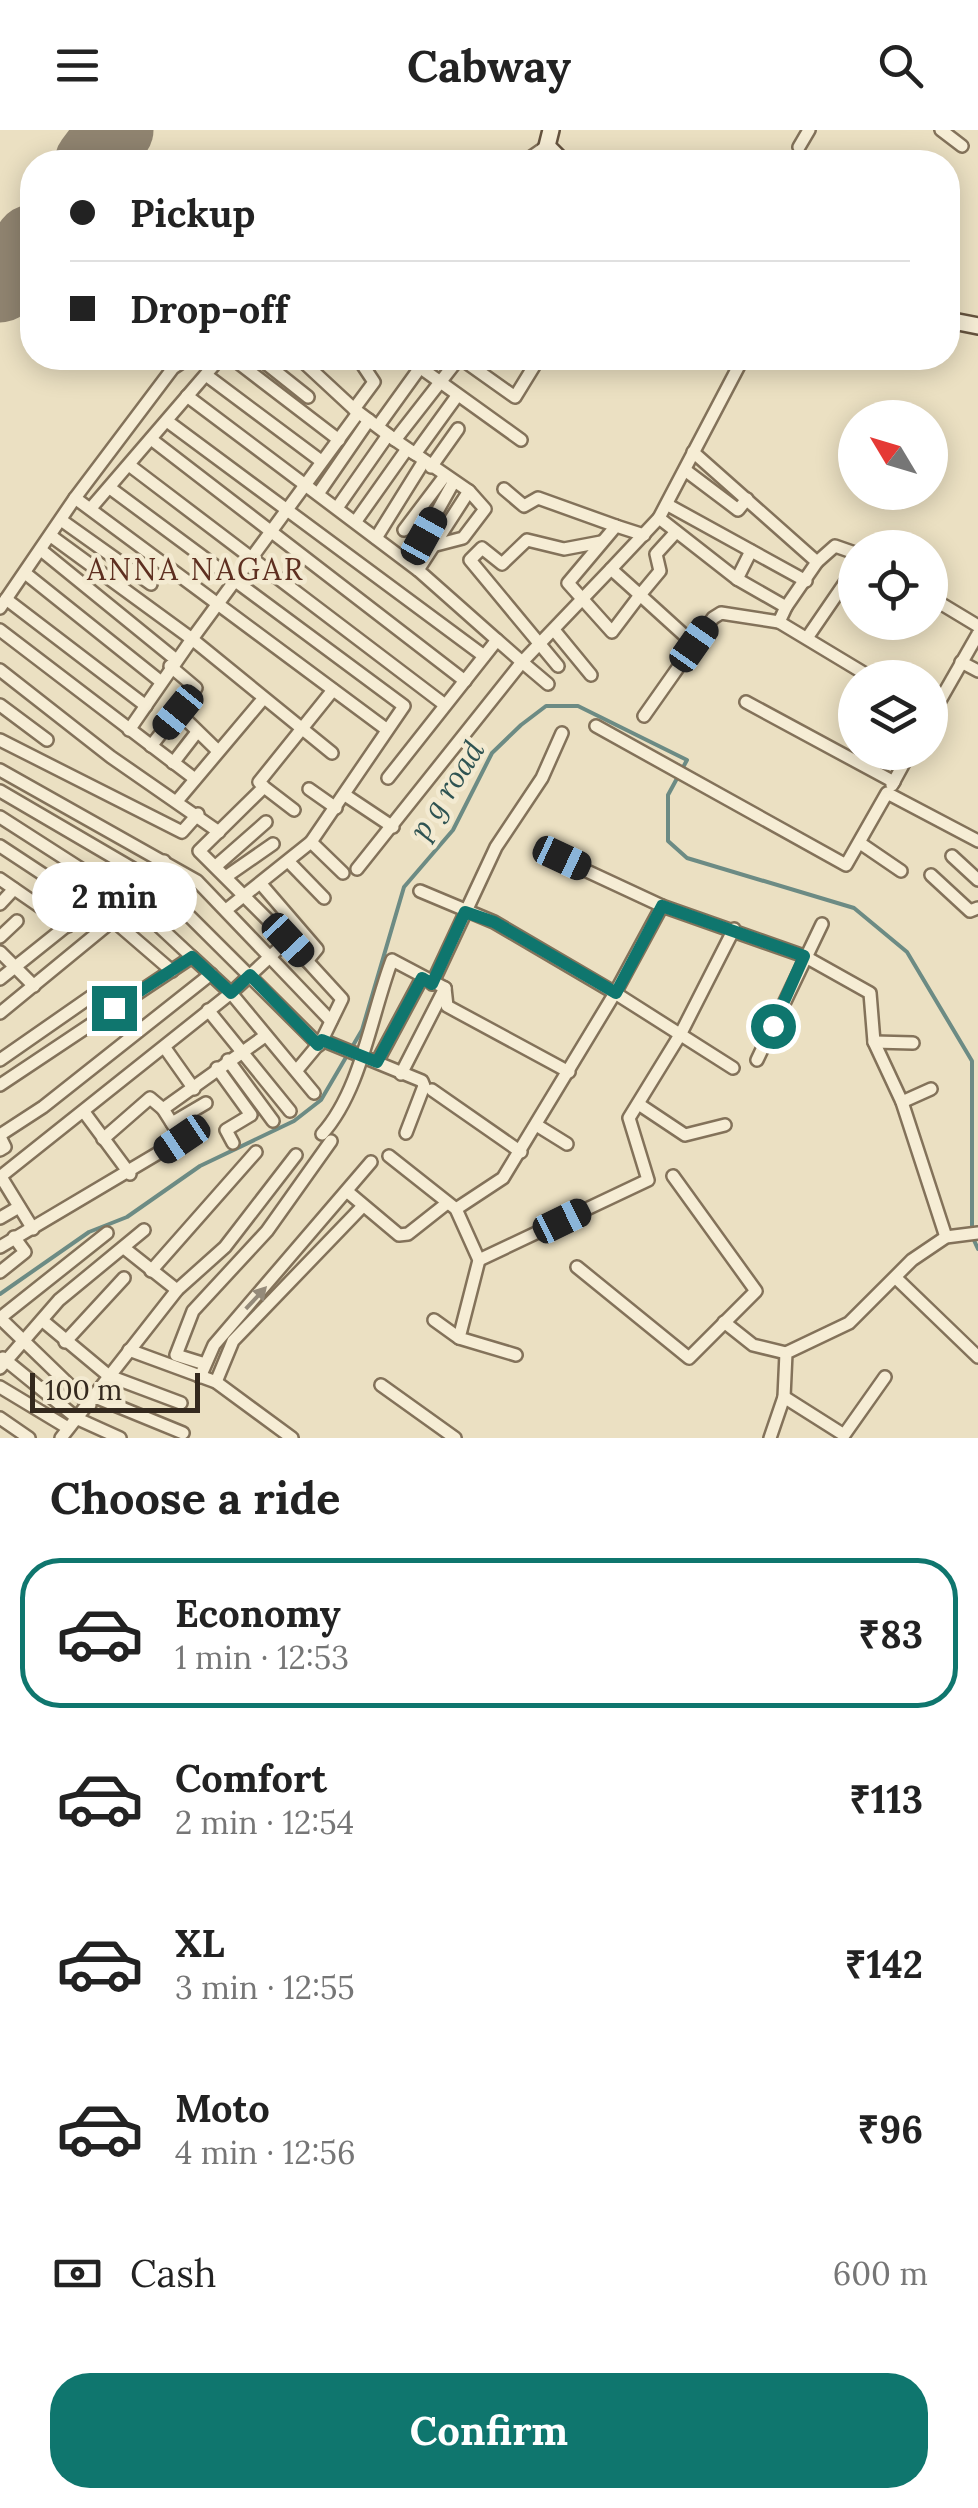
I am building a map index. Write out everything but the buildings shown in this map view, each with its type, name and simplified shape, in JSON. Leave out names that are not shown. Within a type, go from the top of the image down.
[{"type":"street","points":[[799,148],[809,130]]},
{"type":"street","points":[[941,130],[962,146]]},
{"type":"street","points":[[146,706],[3,604],[75,498],[171,370]]},
{"type":"street","points":[[91,508],[210,370]]},
{"type":"street","points":[[248,370],[339,440]]},
{"type":"street","points":[[274,370],[308,397]]},
{"type":"street","points":[[129,730],[172,662],[254,558],[358,413],[312,370]]},
{"type":"street","points":[[354,409],[374,382],[366,370]]},
{"type":"street","points":[[318,494],[410,370]]},
{"type":"street","points":[[427,370],[521,440]]},
{"type":"street","points":[[395,440],[448,370]]},
{"type":"street","points":[[476,370],[516,398],[533,370]]},
{"type":"street","points":[[358,870],[536,643],[554,630],[659,518],[737,370]]},
{"type":"street","points":[[206,375],[321,461]]},
{"type":"street","points":[[187,396],[356,520],[548,684]]},
{"type":"street","points":[[376,538],[424,461],[457,396]]},
{"type":"street","points":[[354,409],[395,440]]},
{"type":"street","points":[[167,421],[484,656]]},
{"type":"street","points":[[424,461],[458,429]]},
{"type":"street","points":[[337,508],[388,435],[468,491],[486,510],[463,538],[436,545]]},
{"type":"street","points":[[150,439],[465,681]]},
{"type":"street","points":[[356,520],[407,449],[424,461]]},
{"type":"street","points":[[693,452],[816,562]]},
{"type":"street","points":[[130,466],[445,705]]},
{"type":"street","points":[[685,470],[738,510],[747,499]]},
{"type":"street","points":[[404,530],[449,480]]},
{"type":"street","points":[[413,566],[449,480]]},
{"type":"street","points":[[110,488],[404,706]]},
{"type":"street","points":[[504,489],[524,506],[538,498],[644,535]]},
{"type":"street","points":[[413,566],[436,545],[468,491]]},
{"type":"street","points":[[75,498],[386,729]]},
{"type":"street","points":[[668,505],[806,580]]},
{"type":"street","points":[[659,518],[737,579],[786,607]]},
{"type":"street","points":[[61,520],[151,584]]},
{"type":"street","points":[[616,526],[568,583],[612,632],[660,571],[656,554],[676,532]]},
{"type":"street","points":[[50,536],[192,640],[332,753]]},
{"type":"street","points":[[558,666],[470,560],[482,548],[502,564],[527,540],[564,549],[601,542]]},
{"type":"street","points":[[779,622],[816,562],[838,547]]},
{"type":"street","points":[[42,550],[172,662],[196,688]]},
{"type":"street","points":[[737,579],[752,551]]},
{"type":"street","points":[[611,568],[694,644]]},
{"type":"street","points":[[24,573],[160,681]]},
{"type":"street","points":[[807,638],[838,593]]},
{"type":"street","points":[[948,608],[978,626]]},
{"type":"street","points":[[644,716],[720,613],[779,622],[843,660]]},
{"type":"street","points":[[0,630],[195,779]]},
{"type":"street","points":[[554,630],[591,675]]},
{"type":"street","points":[[948,685],[978,634]]},
{"type":"street","points":[[388,778],[497,640]]},
{"type":"street","points":[[961,662],[978,671]]},
{"type":"street","points":[[0,670],[111,757],[219,832]]},
{"type":"street","points":[[226,910],[311,842],[386,729],[420,686]]},
{"type":"street","points":[[294,810],[258,782],[333,690]]},
{"type":"street","points":[[177,801],[263,698]]},
{"type":"street","points":[[746,702],[978,841]]},
{"type":"street","points":[[0,705],[47,740]]},
{"type":"street","points":[[151,746],[178,712],[218,751]]},
{"type":"street","points":[[596,726],[846,865],[900,770]]},
{"type":"street","points":[[174,764],[197,732]]},
{"type":"street","points":[[377,1062],[427,981],[496,846],[542,778],[562,733]]},
{"type":"street","points":[[0,740],[182,832],[246,894],[342,999],[320,1043],[296,1070]]},
{"type":"street","points":[[0,770],[196,881],[331,1021]]},
{"type":"street","points":[[199,851],[264,787]]},
{"type":"street","points":[[309,789],[336,808]]},
{"type":"street","points":[[0,792],[154,881],[320,1043],[422,1081],[424,1086],[406,1133]]},
{"type":"street","points":[[345,794],[392,827]]},
{"type":"street","points":[[182,832],[198,814]]},
{"type":"street","points":[[0,818],[134,903],[231,993],[314,1093]]},
{"type":"street","points":[[216,866],[266,822]]},
{"type":"street","points":[[311,842],[344,873]]},
{"type":"street","points":[[860,843],[901,871]]},
{"type":"street","points":[[227,876],[273,844]]},
{"type":"street","points":[[0,846],[114,921],[172,971]]},
{"type":"street","points":[[952,856],[978,880]]},
{"type":"street","points":[[562,858],[662,906],[804,956],[870,993],[874,1042],[902,1102],[946,1237]]},
{"type":"street","points":[[0,1014],[134,903],[154,881],[164,861]]},
{"type":"street","points":[[290,862],[324,898]]},
{"type":"street","points":[[931,876],[970,911],[978,908]]},
{"type":"street","points":[[0,880],[68,926]]},
{"type":"street","points":[[261,884],[317,949],[307,961]]},
{"type":"street","points":[[0,904],[14,889]]},
{"type":"street","points":[[420,891],[494,922],[734,1068]]},
{"type":"street","points":[[349,1193],[361,1208],[404,1236],[503,1178],[616,993],[662,906]]},
{"type":"street","points":[[0,979],[90,907]]},
{"type":"street","points":[[0,936],[16,921]]},
{"type":"street","points":[[757,1060],[822,924]]},
{"type":"street","points":[[479,1260],[648,1180],[630,1118],[680,1036],[734,929]]},
{"type":"street","points":[[32,1229],[0,1177],[231,993],[288,940]]},
{"type":"street","points":[[0,952],[34,986]]},
{"type":"street","points":[[0,1085],[192,957]]},
{"type":"street","points":[[292,1438],[176,1355],[193,1312],[267,1231],[327,1138],[362,1056],[371,1016],[392,960],[445,988],[450,996],[447,1006],[569,1072]]},
{"type":"street","points":[[0,1150],[6,1147],[0,1136],[43,1107],[211,974]]},
{"type":"street","points":[[401,1074],[445,988]]},
{"type":"street","points":[[0,1060],[99,991],[114,1008]]},
{"type":"street","points":[[208,1010],[290,1111]]},
{"type":"street","points":[[163,1109],[265,1036]]},
{"type":"street","points":[[874,1042],[913,1043]]},
{"type":"street","points":[[164,1048],[194,1088]]},
{"type":"street","points":[[223,1064],[273,1122]]},
{"type":"street","points":[[223,1064],[251,1116],[226,1130],[234,1143]]},
{"type":"street","points":[[432,1090],[521,1152]]},
{"type":"street","points":[[902,1102],[931,1090]]},
{"type":"street","points":[[104,1139],[150,1098],[163,1109],[182,1139]]},
{"type":"street","points":[[172,1124],[206,1102]]},
{"type":"street","points":[[640,1105],[685,1135],[725,1126]]},
{"type":"street","points":[[84,1112],[130,1174]]},
{"type":"street","points":[[538,1126],[567,1144]]},
{"type":"street","points":[[0,1247],[130,1174],[197,1130]]},
{"type":"street","points":[[151,1271],[256,1152]]},
{"type":"street","points":[[69,1428],[177,1290],[225,1247],[296,1154]]},
{"type":"street","points":[[389,1156],[451,1206],[479,1260],[458,1338]]},
{"type":"street","points":[[202,1370],[232,1322],[349,1193],[371,1162]]},
{"type":"street","points":[[577,1267],[689,1358],[756,1291],[674,1176]]},
{"type":"street","points":[[0,1218],[19,1207]]},
{"type":"street","points":[[216,1382],[233,1341],[361,1208]]},
{"type":"street","points":[[69,1428],[2,1361],[59,1300],[144,1230]]},
{"type":"street","points":[[107,1233],[0,1318],[93,1401],[184,1433]]},
{"type":"street","points":[[724,1322],[753,1345],[786,1353],[849,1323],[912,1260],[946,1237],[978,1233]]},
{"type":"street","points":[[0,1272],[25,1252],[14,1237]]},
{"type":"street","points":[[124,1248],[177,1290]]},
{"type":"street","points":[[66,1342],[124,1278]]},
{"type":"street","points":[[896,1278],[978,1357]]},
{"type":"street","points":[[434,1320],[458,1338],[516,1355]]},
{"type":"street","points":[[43,1321],[109,1376],[181,1403]]},
{"type":"street","points":[[129,1350],[202,1370]]},
{"type":"street","points":[[770,1438],[784,1396],[786,1353]]},
{"type":"street","points":[[784,1396],[844,1435],[885,1377]]},
{"type":"street","points":[[380,1385],[455,1438]]},
{"type":"street","points":[[0,1387],[69,1428],[120,1438]]},
{"type":"street","points":[[0,1418],[30,1438]]},
{"type":"waterway","name":"p g road","points":[[0,1294],[89,1232],[127,1217],[200,1166],[294,1121],[321,1100],[362,1030],[404,887],[453,830],[492,753],[546,706],[578,706],[687,760],[668,795],[668,841],[687,858],[854,908],[907,952],[972,1061],[972,1236],[978,1249]]},
{"type":"runway","points":[[101,150],[116,130]]},
{"type":"runway","points":[[0,285],[20,258]]},
{"type":"district","name":"ANNA NAGAR","points":[[196,569]]},
{"type":"route","points":[[114,1008],[192,957],[231,993],[250,975],[318,1045],[322,1040],[377,1062],[422,978],[432,984],[465,912],[494,922],[616,993],[662,906],[804,956],[773,1026]]}]
